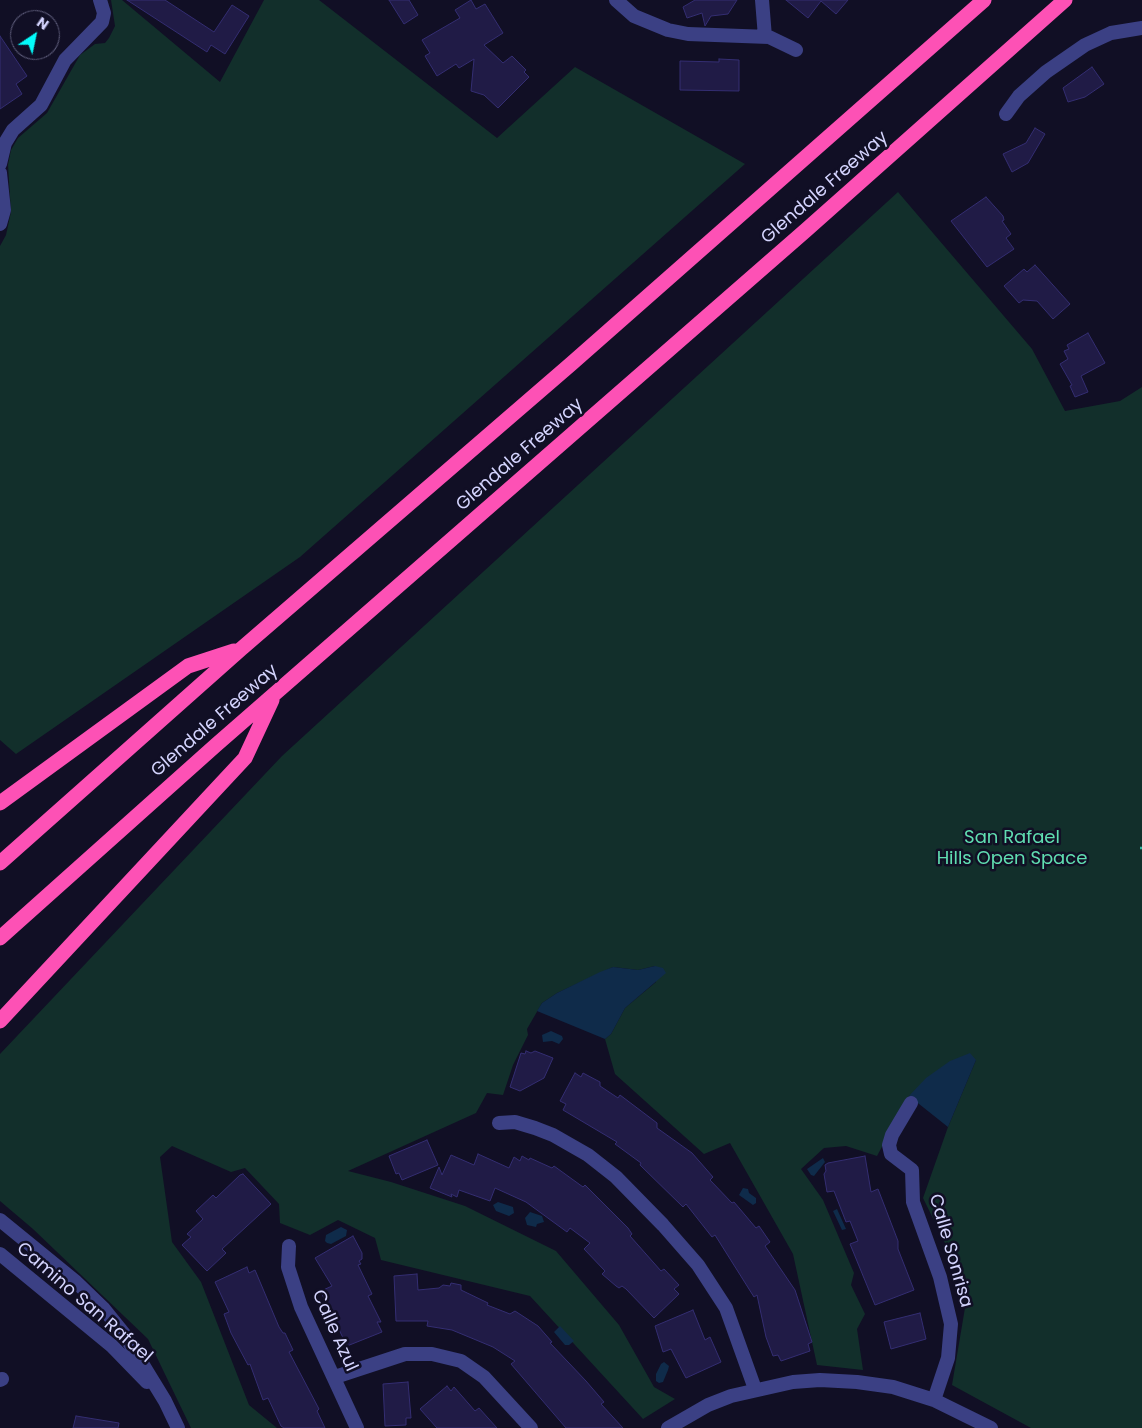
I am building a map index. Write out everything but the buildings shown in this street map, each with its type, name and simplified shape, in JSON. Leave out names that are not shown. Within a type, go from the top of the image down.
[{"type":"highway","name":"Glendale Freeway","points":[[0,863],[984,0]]},
{"type":"highway","name":"Glendale Freeway","points":[[0,938],[274,694],[805,231],[1065,0]]},
{"type":"highway","points":[[0,803],[188,666],[241,650]]},
{"type":"highway","points":[[0,1021],[244,758],[274,694]]},
{"type":"street","points":[[0,164],[5,143],[13,130],[41,105],[65,60],[102,22],[104,13],[100,0]]},
{"type":"street","points":[[616,0],[639,19],[668,30],[688,34],[765,37],[796,50]]},
{"type":"street","points":[[762,0],[765,37]]},
{"type":"street","points":[[1006,114],[1026,90],[1046,72],[1085,45],[1110,33],[1142,28]]},
{"type":"street","points":[[0,173],[4,210],[0,224]]},
{"type":"street","name":"Calle Sonrisa","points":[[911,1103],[892,1136],[889,1145],[891,1154],[912,1170],[913,1202],[940,1277],[952,1324],[948,1358],[934,1400]]},
{"type":"street","points":[[499,1122],[515,1122],[535,1128],[553,1135],[588,1156],[616,1177],[663,1225],[698,1264],[726,1308],[755,1389]]},
{"type":"street","name":"Camino San Rafael","points":[[0,1220],[76,1282],[103,1308],[124,1334],[165,1401],[178,1428]]},
{"type":"street","name":"Calle Azul","points":[[289,1246],[288,1267],[301,1307],[357,1428]]},
{"type":"street","name":"Camino San Rafael","points":[[0,1254],[112,1346],[165,1401]]},
{"type":"street","points":[[335,1377],[405,1354],[432,1354],[461,1361],[484,1377],[531,1428]]},
{"type":"street","points":[[670,1428],[708,1406],[755,1389],[793,1382],[858,1382],[893,1387],[934,1400],[991,1428]]},
{"type":"green space","points":[[111,0],[122,0],[220,82],[264,0],[319,0],[497,138],[575,67],[745,164],[300,557],[16,754],[0,740],[0,246],[6,235],[11,212],[8,165],[11,150],[18,138],[47,113],[80,55],[95,44],[105,43],[109,38],[115,26]]},
{"type":"green space","name":"San Rafael Hills Open Space","points":[[898,192],[1032,349],[1065,411],[1120,401],[1142,387],[1142,1428],[1031,1428],[952,1385],[968,1290],[923,1198],[948,1127],[976,1060],[909,1096],[877,1156],[846,1146],[824,1148],[801,1169],[823,1200],[854,1273],[851,1285],[865,1314],[857,1329],[863,1370],[817,1365],[793,1254],[730,1143],[704,1154],[615,1074],[605,1039],[611,1034],[625,1008],[656,982],[655,966],[638,970],[613,967],[557,993],[542,1003],[527,1029],[528,1035],[513,1065],[503,1095],[487,1093],[476,1113],[348,1171],[391,1182],[465,1206],[556,1251],[619,1325],[654,1387],[675,1399],[643,1419],[530,1296],[381,1260],[375,1238],[338,1220],[310,1235],[280,1223],[279,1204],[245,1168],[231,1172],[172,1146],[160,1157],[172,1242],[201,1282],[249,1405],[277,1428],[191,1428],[148,1339],[33,1229],[0,1201],[0,1054],[282,756]]},
{"type":"water","points":[[655,966],[663,968],[666,973],[625,1008],[611,1034],[605,1039],[537,1011],[542,1003],[557,993],[613,967],[638,970]]},
{"type":"water","points":[[551,1031],[562,1036],[563,1039],[559,1044],[552,1041],[543,1042],[542,1035]]},
{"type":"water","points":[[970,1053],[976,1060],[948,1127],[909,1096],[926,1078],[950,1061]]},
{"type":"water","points":[[823,1158],[825,1162],[814,1176],[811,1175],[807,1169]]},
{"type":"water","points":[[743,1188],[748,1189],[749,1193],[756,1198],[756,1203],[753,1205],[739,1195]]},
{"type":"water","points":[[498,1202],[513,1207],[514,1213],[509,1216],[496,1211],[493,1205]]},
{"type":"water","points":[[837,1209],[846,1229],[842,1230],[833,1211]]},
{"type":"water","points":[[530,1212],[542,1216],[544,1222],[537,1224],[536,1227],[527,1225],[525,1218]]},
{"type":"water","points":[[341,1227],[347,1230],[346,1236],[331,1244],[325,1241],[326,1235]]},
{"type":"water","points":[[560,1326],[574,1341],[569,1345],[565,1345],[554,1332]]},
{"type":"water","points":[[664,1362],[669,1366],[663,1382],[659,1383],[656,1381],[656,1374]]}]
